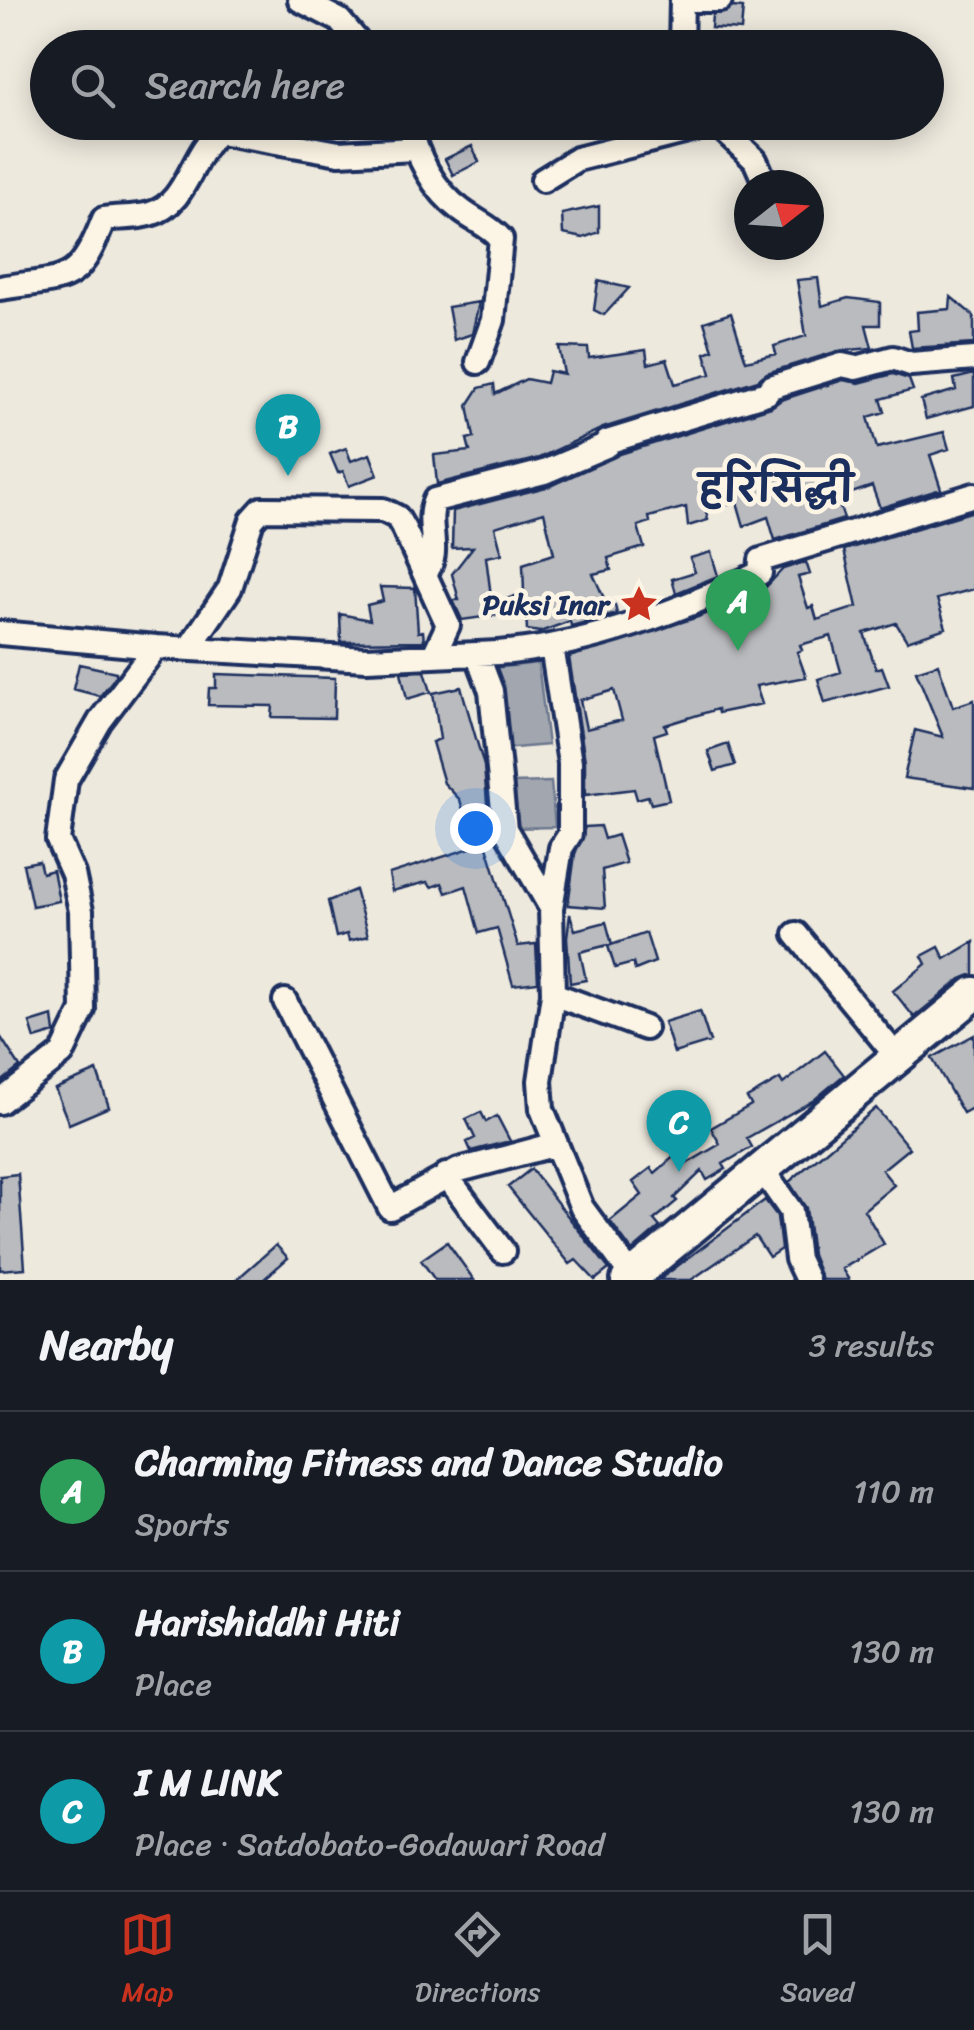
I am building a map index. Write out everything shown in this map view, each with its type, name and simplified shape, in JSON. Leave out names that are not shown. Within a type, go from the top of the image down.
[{"type":"street","points":[[300,0],[339,20],[348,30]]},
{"type":"street","points":[[682,30],[682,0],[720,0]]},
{"type":"street","points":[[0,288],[44,284],[79,269],[96,244],[104,220],[164,209],[182,187],[208,140]]},
{"type":"street","points":[[265,140],[340,153],[415,150]]},
{"type":"street","points":[[413,140],[429,175],[458,209],[500,239],[493,320],[478,362]]},
{"type":"street","points":[[543,180],[578,159],[650,140]]},
{"type":"street","points":[[733,140],[755,160],[759,170]]},
{"type":"street","points":[[425,574],[434,558],[431,509],[435,500],[445,496],[544,472],[608,442],[767,393],[770,387],[822,368],[842,364],[856,368],[894,358],[911,364],[974,359]]},
{"type":"street","points":[[0,633],[367,660],[530,652],[726,589],[760,573],[761,560],[974,495]]},
{"type":"street","points":[[190,647],[230,588],[252,520],[262,510],[383,510],[397,517],[448,625],[434,655]]},
{"type":"street","points":[[552,646],[570,763],[570,834],[561,848],[552,908],[553,994],[540,1081],[542,1110],[553,1145],[582,1208],[632,1279],[974,994]]},
{"type":"street","points":[[0,1102],[62,1054],[82,1010],[81,911],[73,874],[58,840],[66,780],[100,721],[156,647]]},
{"type":"street","points":[[477,654],[491,690],[505,829],[552,908]]},
{"type":"street","points":[[796,934],[898,1058]]},
{"type":"street","points":[[553,994],[645,1028]]},
{"type":"street","points":[[285,1001],[386,1206],[400,1206],[446,1176],[553,1145]]},
{"type":"street","points":[[764,1172],[791,1210],[797,1259],[807,1280]]},
{"type":"street","points":[[446,1176],[503,1251]]},
{"type":"shaded area","points":[[538,663],[548,745],[503,749],[494,668]]},
{"type":"shaded area","points":[[551,782],[555,827],[510,828],[509,783]]},
{"type":"building","points":[[733,7],[743,8],[741,30],[711,28],[712,15]]},
{"type":"building","points":[[472,146],[479,162],[453,175],[445,159]]},
{"type":"building","points":[[599,206],[599,232],[583,238],[563,234],[562,214]]},
{"type":"building","points":[[818,278],[822,306],[848,298],[880,302],[880,325],[866,325],[872,348],[838,351],[767,373],[758,380],[603,428],[539,458],[437,484],[434,455],[470,451],[467,439],[474,437],[468,405],[479,388],[494,384],[495,394],[526,379],[546,383],[549,371],[564,374],[559,347],[588,348],[589,358],[646,350],[648,364],[667,359],[675,384],[711,374],[705,353],[713,350],[704,322],[731,313],[746,361],[776,354],[774,346],[806,336],[797,280]]},
{"type":"building","points":[[598,281],[629,288],[604,315],[594,310]]},
{"type":"building","points":[[951,297],[974,316],[974,344],[912,348],[909,331],[918,330],[917,312],[950,309]]},
{"type":"building","points":[[479,302],[472,334],[454,340],[448,307]]},
{"type":"building","points":[[893,374],[909,379],[913,390],[881,399],[885,412],[868,417],[877,448],[944,432],[949,449],[930,455],[941,489],[880,508],[872,486],[837,498],[844,519],[775,540],[768,517],[744,526],[737,502],[706,511],[708,520],[688,526],[686,507],[649,517],[650,522],[638,526],[644,547],[608,558],[611,570],[593,574],[608,607],[615,605],[617,614],[571,626],[570,621],[540,632],[527,630],[526,611],[462,620],[453,600],[459,600],[452,574],[473,547],[452,548],[453,511],[550,486],[620,454],[843,380],[859,383]],"holes":[[[544,512],[554,554],[523,564],[524,593],[492,604],[486,557],[502,554],[495,527]]]},
{"type":"building","points":[[974,374],[974,406],[926,419],[921,400],[956,390],[954,379]]},
{"type":"building","points":[[346,448],[351,461],[370,454],[378,475],[349,486],[330,454]]},
{"type":"building","points":[[974,511],[974,589],[937,599],[946,628],[907,641],[896,623],[864,633],[876,669],[882,667],[889,686],[825,703],[818,679],[841,672],[831,636],[800,645],[802,650],[797,652],[806,677],[756,686],[762,704],[718,713],[717,709],[665,725],[667,731],[654,735],[669,800],[651,804],[648,796],[637,799],[634,789],[585,795],[585,761],[569,657],[698,617],[766,587],[783,569],[806,562],[810,574],[798,577],[808,608],[813,606],[817,620],[857,607],[844,550]],"holes":[[[614,690],[622,720],[586,729],[580,700]]]},
{"type":"building","points":[[711,552],[718,576],[676,593],[672,579],[695,572],[690,558]]},
{"type":"building","points":[[380,587],[415,588],[418,632],[423,631],[424,641],[341,642],[340,614],[370,620],[367,605],[383,601]]},
{"type":"building","points":[[79,664],[116,672],[116,676],[100,696],[73,689]]},
{"type":"building","points":[[938,664],[953,707],[974,700],[974,788],[904,778],[915,730],[943,737],[916,671]]},
{"type":"building","points":[[425,671],[431,692],[407,699],[401,672]]},
{"type":"building","points":[[216,674],[335,678],[334,718],[272,717],[273,706],[208,705],[209,688],[216,688]]},
{"type":"building","points":[[461,687],[484,766],[489,827],[470,833],[460,800],[444,783],[432,742],[440,739],[433,693]]},
{"type":"building","points":[[728,744],[735,765],[715,771],[708,751]]},
{"type":"building","points":[[600,826],[604,839],[617,835],[626,863],[602,870],[605,908],[568,905],[575,854],[585,827]]},
{"type":"building","points":[[486,843],[518,946],[536,944],[538,982],[513,985],[497,928],[479,933],[466,886],[446,893],[442,883],[432,887],[427,882],[392,891],[389,874]]},
{"type":"building","points":[[39,861],[42,873],[53,870],[59,901],[32,906],[23,864]]},
{"type":"building","points":[[355,890],[368,936],[349,941],[347,934],[336,937],[328,901]]},
{"type":"building","points":[[570,914],[575,930],[606,922],[612,944],[580,952],[586,980],[570,983],[567,937]]},
{"type":"building","points":[[646,933],[655,962],[635,970],[633,963],[615,968],[608,946]]},
{"type":"building","points":[[974,942],[974,974],[961,979],[914,1017],[893,991],[926,964],[922,956],[939,947],[945,959]]},
{"type":"building","points":[[700,1011],[710,1042],[674,1053],[664,1022]]},
{"type":"building","points":[[53,1016],[55,1033],[35,1039],[30,1023]]},
{"type":"building","points":[[974,1035],[974,1107],[963,1113],[932,1058]]},
{"type":"building","points":[[0,1036],[20,1067],[0,1083]]},
{"type":"building","points":[[825,1051],[844,1075],[814,1100],[747,1138],[752,1147],[723,1164],[726,1169],[707,1180],[702,1171],[674,1198],[677,1201],[654,1220],[660,1227],[632,1251],[610,1221],[642,1195],[633,1182],[651,1168],[655,1173],[678,1153],[686,1164],[720,1144],[711,1128],[751,1105],[747,1098],[780,1079],[783,1084]]},
{"type":"building","points":[[97,1071],[109,1107],[69,1124],[55,1089]]},
{"type":"building","points":[[876,1108],[909,1148],[882,1170],[894,1185],[864,1210],[884,1244],[842,1269],[849,1280],[822,1280],[812,1255],[806,1208],[789,1182]]},
{"type":"building","points":[[481,1112],[486,1122],[497,1116],[510,1141],[471,1151],[467,1142],[475,1138],[466,1119]]},
{"type":"building","points":[[531,1169],[609,1269],[595,1280],[576,1260],[570,1264],[508,1187]]},
{"type":"building","points":[[18,1174],[25,1268],[0,1270],[0,1176]]},
{"type":"building","points":[[765,1200],[777,1216],[781,1249],[769,1257],[755,1236],[691,1280],[659,1280]]},
{"type":"building","points":[[447,1242],[474,1280],[435,1280],[421,1260]]},
{"type":"building","points":[[276,1245],[288,1258],[263,1280],[236,1280]]},
{"type":"place","name":"Harishiddhi Hiti","points":[[288,476]]},
{"type":"place","name":"Puksi Inar","points":[[639,604]]},
{"type":"place","name":"Charming Fitness and Dance Studio","points":[[738,651]]},
{"type":"place","name":"I M LINK","points":[[679,1172]]},
{"type":"district","name":"हरिसिद्धी","points":[[776,488]]}]
